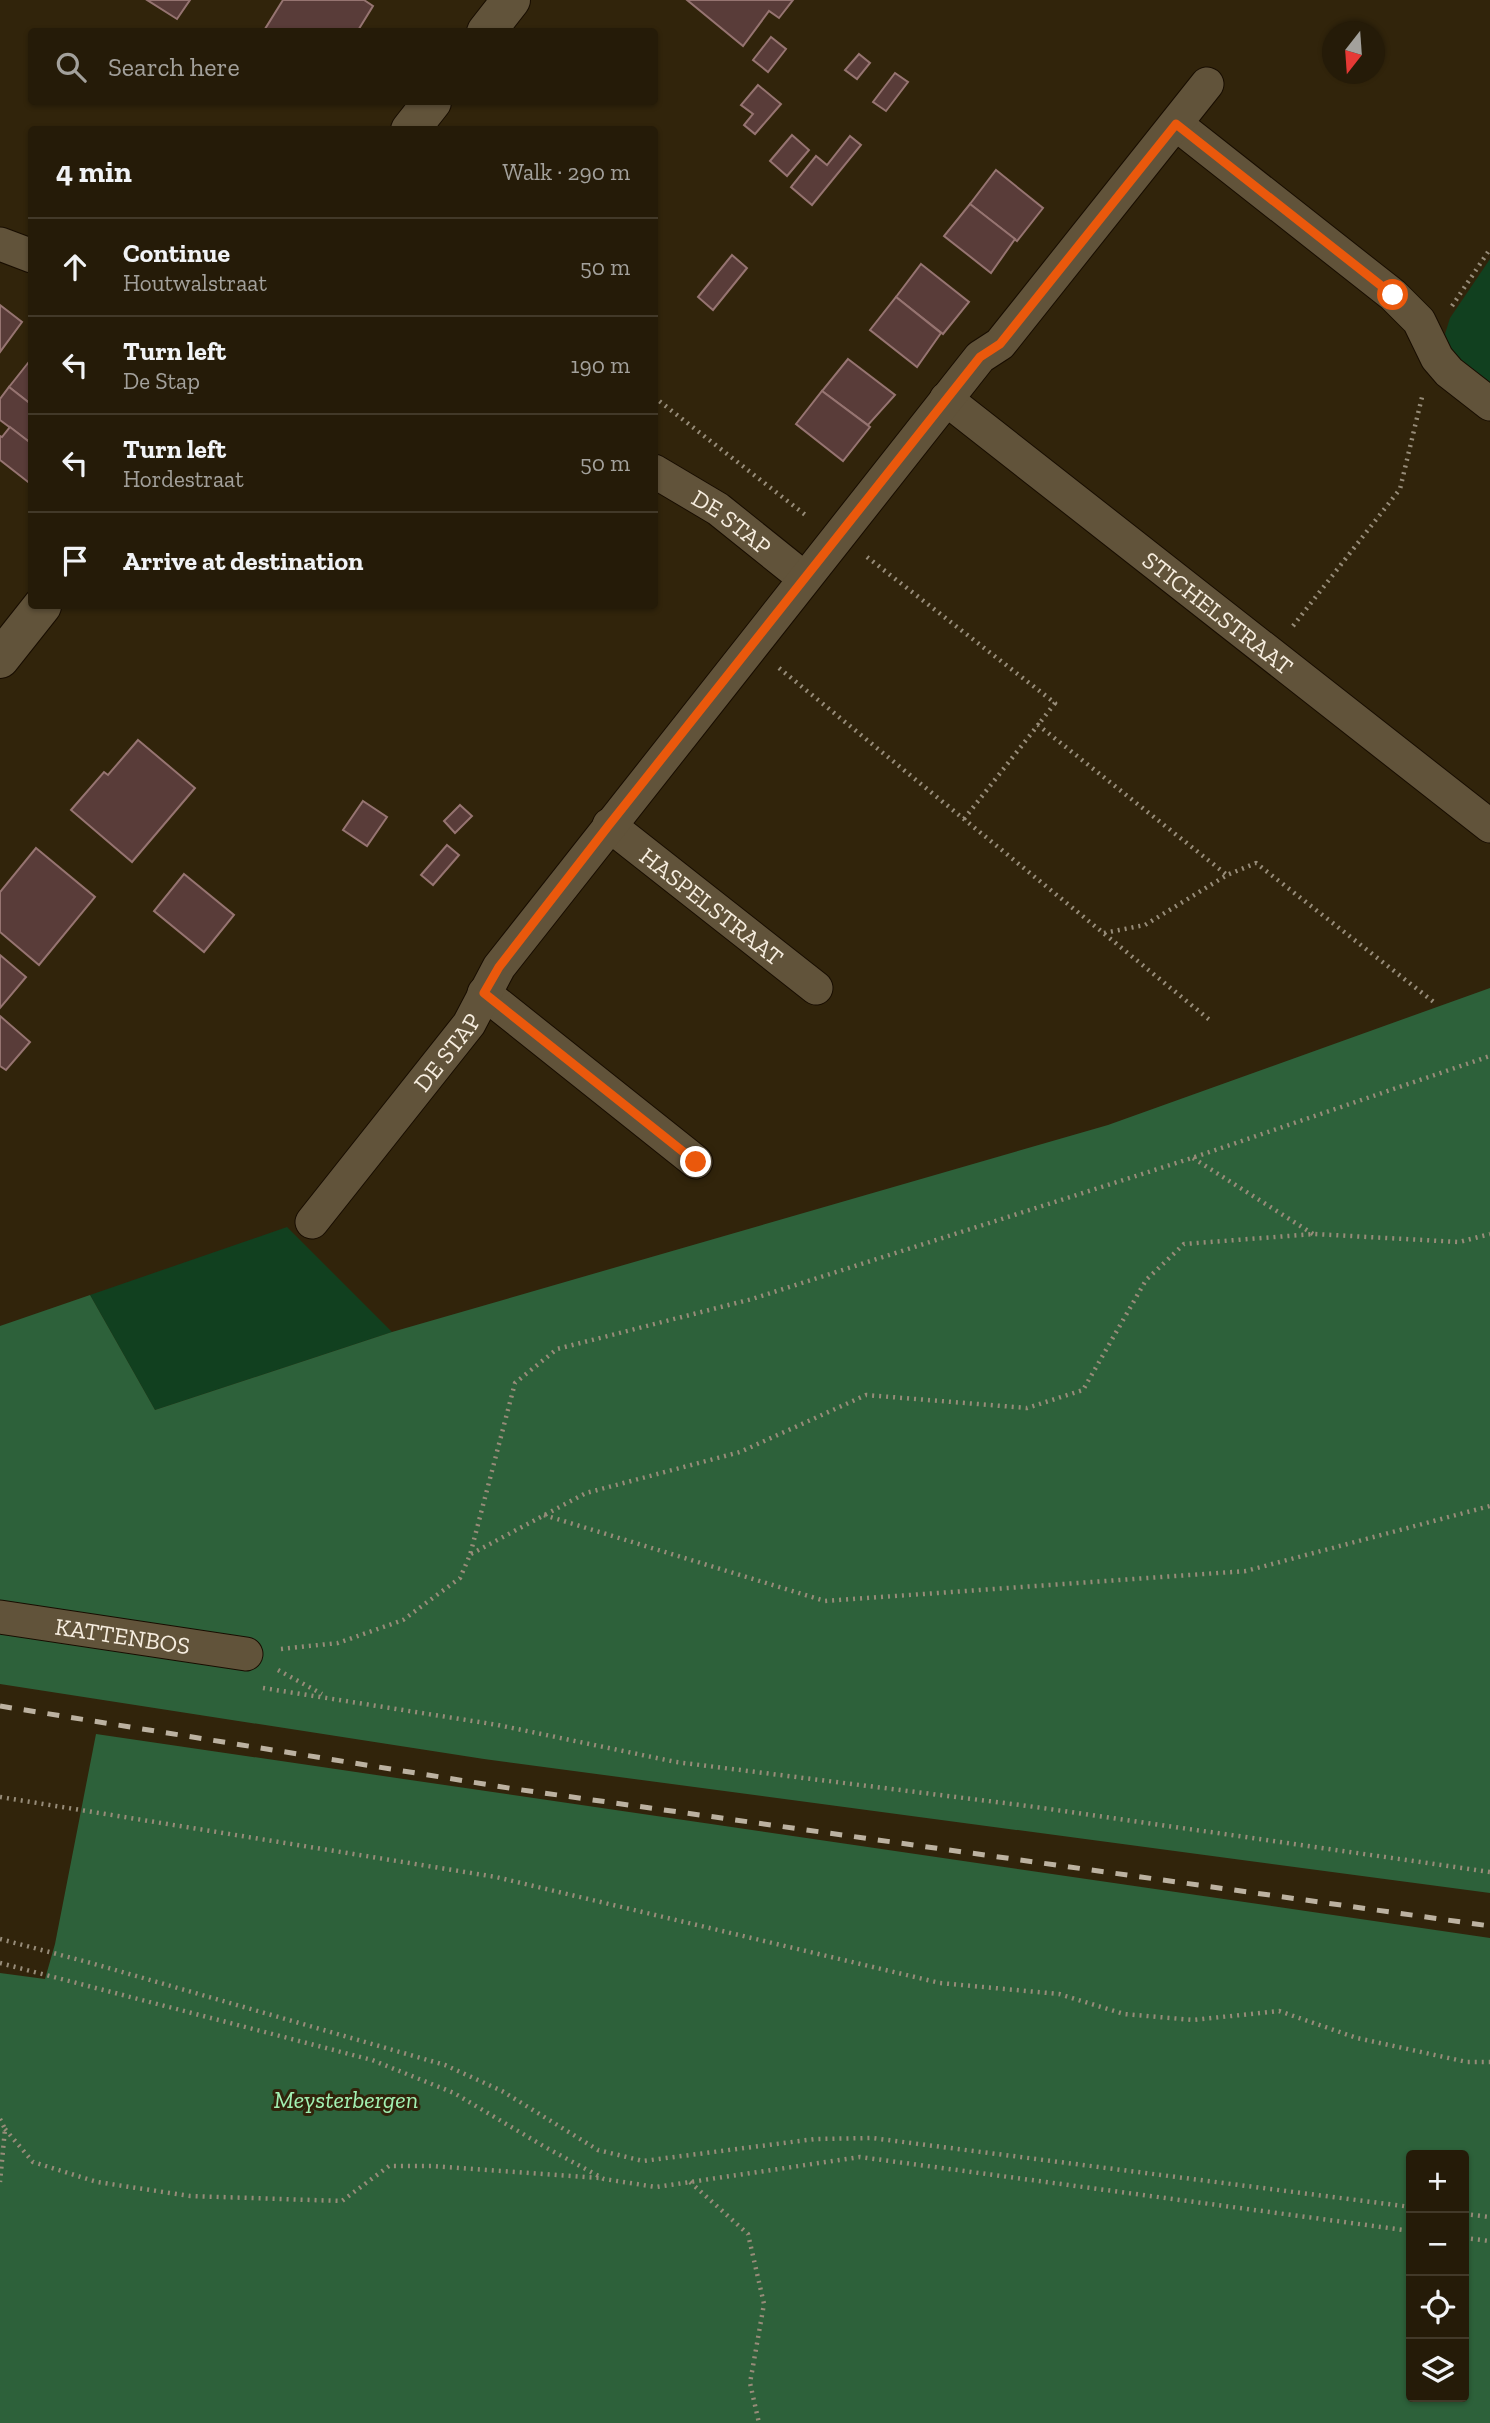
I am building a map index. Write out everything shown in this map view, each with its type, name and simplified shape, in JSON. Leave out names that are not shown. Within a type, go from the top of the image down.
[{"type":"main road","points":[[489,28],[511,0]]},
{"type":"main road","points":[[413,126],[430,105]]},
{"type":"main road","points":[[0,659],[41,609]]},
{"type":"street","name":"DE STAP","points":[[312,1222],[469,1024],[499,967],[609,825],[946,399],[980,357],[1000,344],[1207,84]]},
{"type":"street","points":[[1176,124],[1393,295],[1419,321],[1432,349],[1449,372],[1490,404]]},
{"type":"street","points":[[0,244],[28,254]]},
{"type":"street","name":"STICHELSTRAAT","points":[[946,399],[1490,826]]},
{"type":"street","name":"DE STAP","points":[[658,473],[718,509],[804,578]]},
{"type":"street","name":"HASPELSTRAAT","points":[[609,825],[816,988]]},
{"type":"street","points":[[484,993],[696,1162]]},
{"type":"street","name":"KATTENBOS","points":[[0,1617],[246,1654]]},
{"type":"path","points":[[1271,655],[1400,489],[1432,349],[1443,320],[1490,249]]},
{"type":"path","points":[[658,400],[810,520],[838,535],[1055,703],[964,819]]},
{"type":"path","points":[[751,646],[1211,1021]]},
{"type":"path","points":[[1038,725],[1227,875]]},
{"type":"path","points":[[1103,933],[1145,925],[1227,875],[1256,863],[1435,1003]]},
{"type":"path","points":[[246,1654],[338,1643],[403,1620],[460,1578],[470,1555],[516,1382],[557,1349],[752,1299],[1192,1158],[1490,1056]]},
{"type":"path","points":[[1192,1158],[1314,1234]]},
{"type":"path","points":[[470,1555],[586,1493],[740,1452],[866,1395],[1027,1408],[1083,1390],[1146,1280],[1185,1244],[1314,1234],[1459,1242],[1490,1234]]},
{"type":"path","points":[[543,1515],[825,1601],[1247,1571],[1490,1506]]},
{"type":"path","points":[[246,1654],[327,1697],[498,1725],[676,1762],[1028,1806],[1490,1872]]},
{"type":"path","points":[[0,1797],[496,1877],[940,1983],[1059,1994],[1124,2014],[1193,2020],[1279,2011],[1357,2038],[1467,2062],[1490,2062]]},
{"type":"path","points":[[0,1939],[104,1966],[445,2065],[502,2091],[598,2150],[643,2161],[815,2139],[872,2138],[1406,2206]]},
{"type":"path","points":[[0,1963],[372,2060],[454,2093],[604,2179]]},
{"type":"path","points":[[0,2119],[5,2129],[33,2162],[97,2182],[190,2196],[342,2202],[389,2166],[431,2166],[604,2179],[656,2187],[860,2157],[1406,2230]]},
{"type":"path","points":[[0,2182],[5,2129]]},
{"type":"path","points":[[690,2181],[748,2234],[764,2304],[750,2383],[759,2423]]},
{"type":"path","points":[[1469,2215],[1490,2217]]},
{"type":"path","points":[[1469,2239],[1490,2241]]},
{"type":"green space","points":[[1490,259],[1490,387],[1455,359],[1445,334],[1450,318]]},
{"type":"green space","points":[[1490,988],[1490,1893],[484,1759],[0,1684],[0,1326],[90,1295],[155,1410],[392,1332],[1108,1125]]},
{"type":"green space","points":[[287,1227],[392,1332],[155,1410],[90,1295]]},
{"type":"green space","name":"Meysterbergen","points":[[96,1734],[1490,1938],[1490,2423],[0,2423],[0,1973],[45,1979],[55,1944]]},
{"type":"building","points":[[147,0],[190,0],[177,19]]},
{"type":"building","points":[[283,0],[364,0],[373,6],[359,28],[266,28]]},
{"type":"building","points":[[687,0],[793,0],[779,18],[769,11],[743,46]]},
{"type":"building","points":[[771,37],[786,49],[768,72],[753,60]]},
{"type":"building","points":[[859,54],[870,63],[857,79],[845,70]]},
{"type":"building","points":[[895,73],[908,82],[886,111],[873,102]]},
{"type":"building","points":[[758,85],[781,104],[755,134],[744,125],[753,114],[741,105]]},
{"type":"building","points":[[792,135],[809,150],[787,176],[770,161]]},
{"type":"building","points":[[850,136],[861,145],[812,205],[791,187],[816,156],[827,165]]},
{"type":"building","points":[[996,170],[1043,208],[1017,241],[970,204]]},
{"type":"building","points":[[970,204],[1015,239],[991,273],[944,236]]},
{"type":"building","points":[[732,255],[747,268],[713,310],[698,297]]},
{"type":"building","points":[[921,264],[969,302],[943,334],[896,297]]},
{"type":"building","points":[[896,297],[941,333],[917,367],[870,330]]},
{"type":"building","points":[[0,305],[22,322],[0,352]]},
{"type":"building","points":[[848,359],[895,395],[868,425],[822,391]]},
{"type":"building","points":[[28,363],[28,402],[9,387]]},
{"type":"building","points":[[9,387],[28,402],[28,441],[0,420],[0,399]]},
{"type":"building","points":[[822,391],[870,427],[843,461],[796,424]]},
{"type":"building","points":[[10,427],[28,441],[28,482],[0,460],[0,436]]},
{"type":"building","points":[[138,740],[195,788],[132,862],[71,810],[104,772],[108,775]]},
{"type":"building","points":[[363,801],[387,817],[367,846],[343,830]]},
{"type":"building","points":[[460,805],[472,816],[455,833],[444,821]]},
{"type":"building","points":[[447,845],[459,855],[433,885],[421,875]]},
{"type":"building","points":[[36,848],[95,897],[39,965],[0,932],[0,892]]},
{"type":"building","points":[[184,874],[234,915],[204,952],[154,911]]},
{"type":"building","points":[[0,955],[26,977],[0,1008]]},
{"type":"building","points":[[0,1016],[30,1042],[6,1070],[0,1066]]},
{"type":"railway","points":[[0,1706],[515,1789],[1490,1926]]},
{"type":"route","points":[[696,1162],[484,993],[499,967],[609,825],[980,357],[1000,344],[1176,124],[1393,295]]}]
